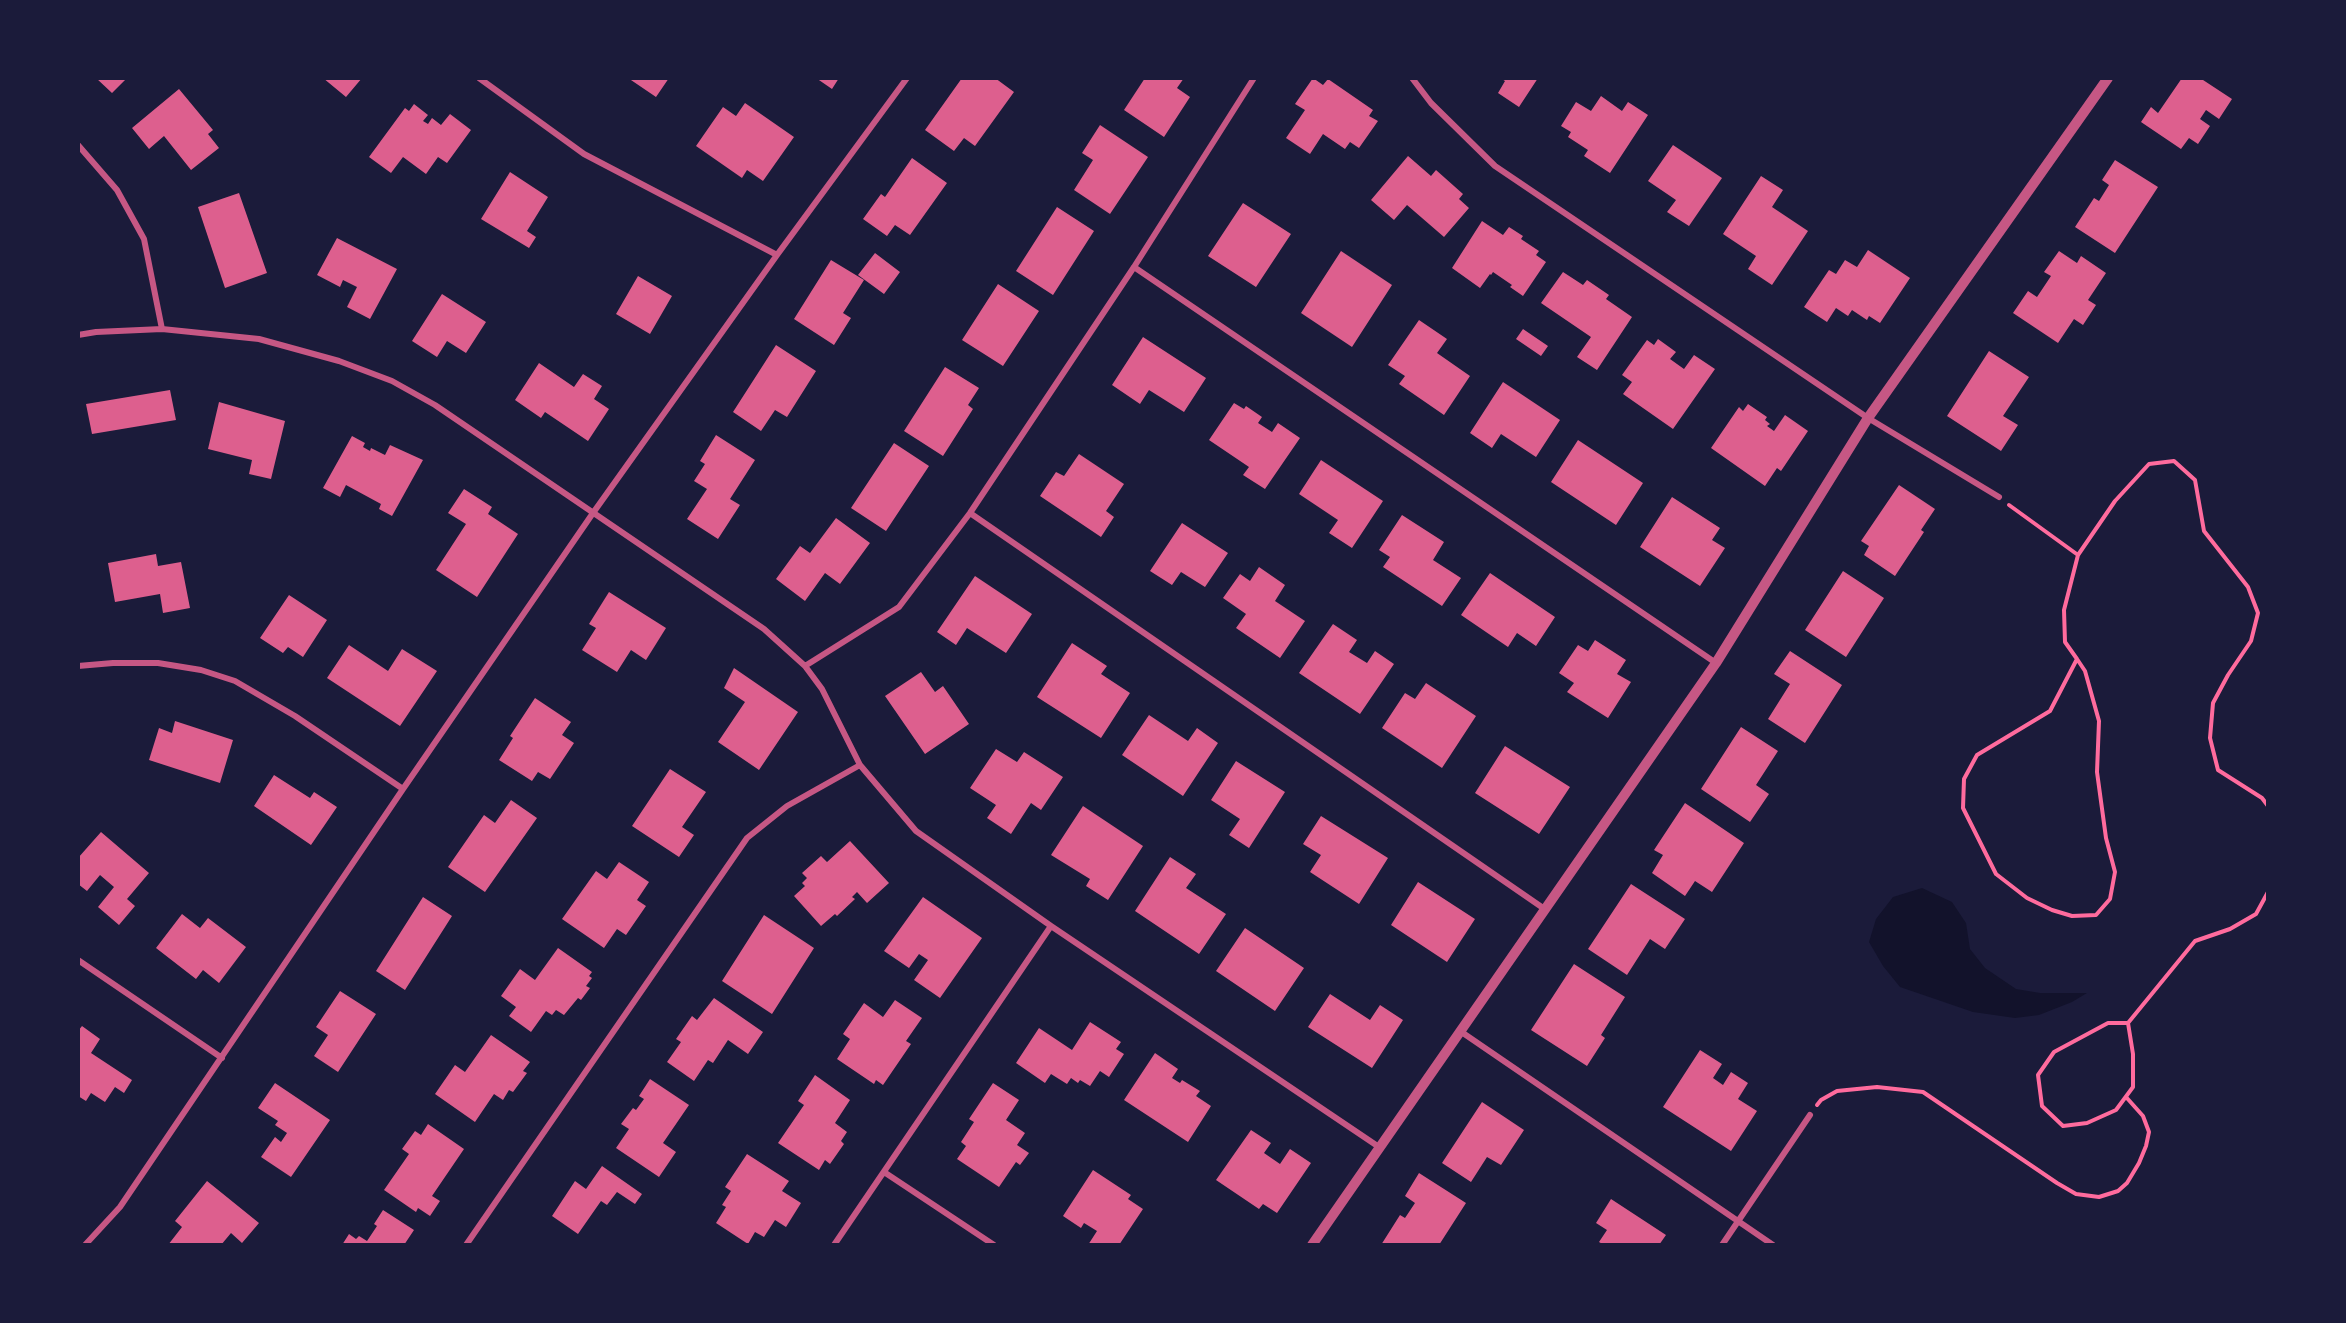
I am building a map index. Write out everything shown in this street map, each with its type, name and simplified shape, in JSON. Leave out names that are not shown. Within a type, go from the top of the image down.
[{"type":"street","points":[[479,78],[584,154],[777,255]]},
{"type":"street","points":[[85,1245],[120,1207],[593,513],[777,255],[907,78]]},
{"type":"street","points":[[805,666],[899,607],[970,513],[1134,267],[1254,78]]},
{"type":"street","points":[[1412,78],[1431,103],[1496,166],[1868,418],[1999,497]]},
{"type":"street","points":[[1312,1245],[1716,663],[1868,418],[2108,78]]},
{"type":"street","points":[[78,145],[117,190],[144,239],[162,328]]},
{"type":"street","points":[[1134,267],[1716,663]]},
{"type":"street","points":[[78,335],[162,328],[259,339],[339,361],[392,381],[435,405],[764,629],[805,666],[822,689],[860,765],[915,831],[1378,1147]]},
{"type":"street","points":[[970,513],[1546,910]]},
{"type":"street","points":[[78,666],[158,663],[201,670],[235,681],[295,716],[403,789]]},
{"type":"street","points":[[466,1245],[747,838],[787,806],[860,765]]},
{"type":"street","points":[[834,1245],[1051,926]]},
{"type":"street","points":[[78,960],[222,1058]]},
{"type":"street","points":[[1460,1031],[1773,1245]]},
{"type":"street","points":[[1722,1245],[1810,1115]]},
{"type":"street","points":[[884,1172],[994,1245]]},
{"type":"path","points":[[2077,659],[2050,711],[1977,755],[1964,779],[1963,808],[1996,874],[2027,898],[2052,910],[2072,916],[2096,915],[2110,898],[2115,872],[2106,838],[2097,772],[2099,721],[2085,671],[2077,659],[2065,642],[2064,610],[2078,555],[2115,501],[2149,464],[2174,461],[2195,480],[2204,531],[2248,587],[2258,613],[2252,641],[2228,675],[2213,703],[2210,738],[2218,770],[2262,798],[2268,806]]},
{"type":"path","points":[[1999,497],[2078,555]]},
{"type":"path","points":[[2128,1023],[2133,1054],[2133,1087],[2116,1110],[2087,1123],[2063,1126],[2042,1106],[2038,1075],[2054,1052],[2108,1023],[2128,1023],[2195,941],[2230,929],[2256,914],[2268,892]]},
{"type":"path","points":[[1810,1115],[1821,1100],[1837,1090],[1877,1087],[1923,1092],[2057,1184],[2076,1194],[2099,1197],[2118,1191],[2127,1183],[2146,1146],[2149,1132],[2143,1116],[2126,1097]]},
{"type":"shaded area","points":[[1922,888],[1952,902],[1966,923],[1970,949],[1985,968],[2016,989],[2040,993],[2087,993],[2072,1002],[2039,1015],[2015,1018],[1973,1012],[1900,987],[1883,966],[1869,942],[1876,919],[1893,897]]},
{"type":"building","points":[[96,78],[127,78],[112,93]]},
{"type":"building","points":[[323,78],[362,78],[346,97]]},
{"type":"building","points":[[628,78],[669,78],[656,97]]},
{"type":"building","points":[[816,78],[839,78],[832,89]]},
{"type":"building","points":[[962,78],[995,78],[1014,92],[975,146],[964,138],[954,151],[925,130]]},
{"type":"building","points":[[1145,78],[1184,78],[1177,88],[1190,97],[1164,137],[1124,110]]},
{"type":"building","points":[[1313,78],[1323,85],[1328,79],[1373,110],[1369,116],[1378,121],[1359,148],[1350,142],[1345,149],[1323,134],[1310,154],[1286,138],[1305,110],[1295,104]]},
{"type":"building","points":[[1500,78],[1538,78],[1519,107],[1498,93],[1505,81]]},
{"type":"building","points":[[2182,78],[2200,78],[2232,99],[2219,119],[2206,110],[2200,119],[2210,126],[2198,144],[2189,138],[2181,149],[2141,122],[2151,107],[2158,113]]},
{"type":"building","points":[[179,89],[213,130],[208,134],[219,148],[191,170],[164,136],[149,149],[132,128]]},
{"type":"building","points":[[1601,96],[1622,111],[1628,102],[1648,115],[1610,173],[1584,156],[1588,150],[1568,137],[1571,132],[1561,126],[1576,102],[1591,111]]},
{"type":"building","points":[[745,103],[794,137],[763,181],[747,170],[742,178],[696,146],[723,107],[736,116]]},
{"type":"building","points":[[414,104],[428,115],[423,121],[428,124],[432,118],[441,125],[450,114],[471,130],[447,163],[438,157],[426,174],[403,157],[391,173],[369,157],[405,108],[409,111]]},
{"type":"building","points":[[1100,125],[1148,157],[1110,214],[1074,190],[1093,160],[1082,153]]},
{"type":"building","points":[[1673,145],[1722,178],[1689,226],[1667,212],[1676,200],[1648,181]]},
{"type":"building","points":[[1408,156],[1431,176],[1436,170],[1463,194],[1459,199],[1469,208],[1444,237],[1407,205],[1394,220],[1371,200]]},
{"type":"building","points":[[912,158],[947,183],[910,235],[895,225],[887,236],[863,219],[881,194],[885,197]]},
{"type":"building","points":[[2115,160],[2158,187],[2115,253],[2075,227],[2094,198],[2099,201],[2109,185],[2102,180]]},
{"type":"building","points":[[510,172],[548,197],[527,231],[536,237],[529,248],[481,219]]},
{"type":"building","points":[[1761,176],[1783,190],[1772,207],[1808,231],[1772,285],[1748,269],[1756,256],[1723,234]]},
{"type":"building","points":[[239,193],[267,273],[225,288],[198,207]]},
{"type":"building","points":[[1243,203],[1291,234],[1256,287],[1208,256]]},
{"type":"building","points":[[1057,207],[1094,231],[1053,295],[1016,271]]},
{"type":"building","points":[[1482,221],[1503,235],[1509,227],[1523,236],[1521,239],[1539,251],[1536,255],[1546,262],[1523,296],[1493,272],[1480,288],[1452,268]]},
{"type":"building","points":[[337,238],[397,269],[370,319],[347,307],[357,287],[343,280],[340,287],[317,275]]},
{"type":"building","points":[[1868,250],[1910,278],[1880,323],[1869,316],[1867,320],[1852,310],[1848,316],[1836,308],[1827,322],[1804,307],[1829,270],[1836,274],[1845,260],[1857,267]]},
{"type":"building","points":[[1341,251],[1392,285],[1352,347],[1301,313]]},
{"type":"building","points":[[2059,251],[2077,263],[2081,256],[2106,273],[2088,300],[2096,305],[2083,325],[2074,319],[2058,343],[2013,313],[2028,291],[2037,297],[2051,276],[2044,272]]},
{"type":"building","points":[[875,253],[900,272],[884,294],[858,275]]},
{"type":"building","points":[[831,260],[864,280],[843,313],[851,318],[834,345],[794,319]]},
{"type":"building","points":[[1563,272],[1583,285],[1587,280],[1609,295],[1606,299],[1632,317],[1597,370],[1577,357],[1591,337],[1541,303]]},
{"type":"building","points":[[638,276],[672,296],[650,334],[616,314]]},
{"type":"building","points":[[998,284],[1039,311],[1003,366],[962,340]]},
{"type":"building","points":[[442,294],[486,322],[466,353],[447,341],[437,357],[412,341]]},
{"type":"building","points":[[1419,320],[1447,339],[1437,353],[1470,376],[1444,415],[1399,384],[1405,376],[1388,365]]},
{"type":"building","points":[[1523,329],[1548,346],[1541,356],[1516,339]]},
{"type":"building","points":[[1143,337],[1206,378],[1184,412],[1149,390],[1140,404],[1112,385]]},
{"type":"building","points":[[1658,339],[1676,352],[1670,359],[1684,369],[1694,355],[1715,369],[1673,429],[1623,394],[1632,382],[1622,375],[1647,340],[1654,345]]},
{"type":"building","points":[[776,345],[816,371],[787,417],[775,410],[761,431],[733,412]]},
{"type":"building","points":[[1989,351],[2029,377],[2003,416],[2018,425],[2001,451],[1947,416]]},
{"type":"building","points":[[539,363],[574,387],[583,374],[602,386],[594,399],[609,409],[588,441],[545,412],[541,418],[515,400]]},
{"type":"building","points":[[945,367],[979,388],[968,405],[973,409],[943,456],[904,431]]},
{"type":"building","points":[[1503,382],[1560,420],[1536,457],[1501,434],[1492,448],[1470,433]]},
{"type":"building","points":[[170,390],[176,420],[92,434],[86,404]]},
{"type":"building","points":[[219,402],[285,421],[271,479],[249,474],[252,460],[208,449]]},
{"type":"building","points":[[1234,403],[1244,409],[1246,406],[1262,417],[1258,423],[1272,432],[1278,423],[1300,438],[1265,489],[1243,475],[1249,467],[1209,440]]},
{"type":"building","points":[[1748,404],[1767,417],[1765,420],[1770,424],[1767,426],[1774,431],[1785,415],[1808,431],[1781,471],[1777,468],[1765,486],[1711,448],[1739,407],[1743,411]]},
{"type":"building","points":[[716,435],[755,460],[730,499],[740,505],[718,539],[687,519],[707,489],[694,481],[705,464],[700,461]]},
{"type":"building","points":[[352,436],[365,443],[363,447],[370,451],[371,448],[385,455],[390,445],[423,460],[392,516],[379,509],[381,504],[346,485],[340,497],[323,488]]},
{"type":"building","points":[[1578,440],[1643,483],[1616,525],[1551,482]]},
{"type":"building","points":[[894,443],[929,466],[886,531],[851,508]]},
{"type":"building","points":[[1079,454],[1124,484],[1106,511],[1114,517],[1101,537],[1040,496],[1056,472],[1064,476]]},
{"type":"building","points":[[1321,460],[1383,501],[1352,548],[1329,533],[1338,520],[1299,494]]},
{"type":"building","points":[[1899,485],[1935,509],[1921,530],[1924,532],[1895,576],[1864,555],[1869,546],[1861,541]]},
{"type":"building","points":[[464,489],[492,507],[488,514],[518,534],[477,597],[436,570],[466,524],[448,513]]},
{"type":"building","points":[[1672,497],[1720,528],[1712,540],[1725,548],[1700,586],[1640,547]]},
{"type":"building","points":[[1402,515],[1444,542],[1433,560],[1461,578],[1442,606],[1383,567],[1390,557],[1379,550]]},
{"type":"building","points":[[836,518],[870,543],[840,584],[825,573],[805,601],[776,579],[800,546],[810,553]]},
{"type":"building","points":[[1182,523],[1228,553],[1205,587],[1181,572],[1172,585],[1150,571]]},
{"type":"building","points":[[156,554],[158,566],[181,562],[190,608],[163,613],[160,594],[115,602],[108,563]]},
{"type":"building","points":[[1259,567],[1285,585],[1275,601],[1305,621],[1280,658],[1236,628],[1246,614],[1223,598],[1240,574],[1250,581]]},
{"type":"building","points":[[1843,571],[1884,598],[1846,657],[1805,630]]},
{"type":"building","points":[[1490,573],[1555,617],[1536,646],[1517,633],[1508,647],[1461,615]]},
{"type":"building","points":[[975,576],[1032,614],[1006,653],[967,628],[956,645],[937,632]]},
{"type":"building","points":[[609,592],[666,628],[646,660],[631,650],[617,672],[582,650],[596,628],[589,624]]},
{"type":"building","points":[[289,595],[327,620],[303,657],[288,647],[283,653],[260,638]]},
{"type":"building","points":[[1333,624],[1357,640],[1349,652],[1367,663],[1375,651],[1394,664],[1360,714],[1299,673]]},
{"type":"building","points":[[1595,640],[1626,660],[1617,674],[1631,682],[1608,718],[1567,692],[1574,683],[1559,673],[1578,645],[1588,651]]},
{"type":"building","points":[[1072,643],[1107,666],[1101,674],[1130,693],[1101,738],[1037,697]]},
{"type":"building","points":[[349,645],[388,671],[402,649],[437,671],[400,726],[327,678]]},
{"type":"building","points":[[1790,651],[1842,685],[1805,743],[1768,719],[1790,684],[1774,674]]},
{"type":"building","points":[[734,668],[798,712],[759,770],[718,742],[745,702],[724,688]]},
{"type":"building","points":[[921,672],[935,692],[943,686],[969,724],[925,754],[885,696]]},
{"type":"building","points":[[1426,683],[1476,716],[1442,768],[1382,728],[1405,693],[1415,699]]},
{"type":"building","points":[[535,698],[571,722],[562,735],[574,743],[550,779],[538,772],[532,781],[499,760],[513,738],[510,736]]},
{"type":"building","points":[[1149,715],[1188,741],[1197,728],[1218,743],[1183,796],[1122,755]]},
{"type":"building","points":[[175,721],[233,740],[220,783],[149,760],[159,728],[172,733]]},
{"type":"building","points":[[1741,727],[1778,751],[1756,785],[1769,794],[1750,822],[1701,789]]},
{"type":"building","points":[[1505,746],[1570,787],[1539,834],[1475,793]]},
{"type":"building","points":[[996,749],[1017,762],[1024,752],[1063,777],[1041,810],[1031,803],[1011,834],[987,818],[996,805],[970,788]]},
{"type":"building","points":[[1236,761],[1285,792],[1249,848],[1229,835],[1240,819],[1211,800]]},
{"type":"building","points":[[670,769],[706,792],[682,827],[694,835],[679,857],[632,826]]},
{"type":"building","points":[[274,775],[310,798],[314,792],[337,807],[311,845],[254,806]]},
{"type":"building","points":[[511,800],[537,818],[485,892],[448,867],[484,815],[495,823]]},
{"type":"building","points":[[1685,803],[1744,843],[1712,892],[1695,881],[1685,896],[1652,873],[1663,855],[1654,850]]},
{"type":"building","points":[[1083,806],[1143,846],[1108,900],[1086,886],[1090,879],[1051,855]]},
{"type":"building","points":[[1321,816],[1388,858],[1359,904],[1310,872],[1321,855],[1303,844]]},
{"type":"building","points":[[101,832],[149,873],[127,899],[135,906],[119,925],[98,907],[114,887],[100,875],[87,891],[78,884],[78,858]]},
{"type":"building","points":[[850,841],[889,883],[867,903],[857,892],[852,897],[855,899],[837,916],[835,914],[821,926],[794,896],[805,886],[802,883],[807,878],[802,873],[821,856],[827,862]]},
{"type":"building","points":[[1170,857],[1196,874],[1186,888],[1226,914],[1199,954],[1135,911]]},
{"type":"building","points":[[619,862],[649,882],[637,900],[646,906],[626,935],[617,929],[604,948],[562,919],[596,871],[607,879]]},
{"type":"building","points":[[1418,882],[1475,919],[1447,962],[1391,925]]},
{"type":"building","points":[[1631,884],[1685,919],[1665,949],[1650,939],[1627,975],[1588,949]]},
{"type":"building","points":[[423,897],[452,916],[405,990],[376,971]]},
{"type":"building","points":[[923,897],[982,938],[940,998],[914,980],[928,960],[919,954],[909,968],[884,951]]},
{"type":"building","points":[[182,914],[200,928],[208,918],[246,947],[219,983],[203,970],[196,979],[156,948]]},
{"type":"building","points":[[764,915],[814,948],[772,1014],[722,981]]},
{"type":"building","points":[[1245,928],[1304,968],[1275,1011],[1216,971]]},
{"type":"building","points":[[558,948],[592,972],[589,976],[592,978],[586,986],[590,988],[581,1000],[578,998],[564,1015],[556,1010],[552,1015],[546,1011],[531,1032],[509,1016],[516,1007],[501,996],[520,969],[535,980]]},
{"type":"building","points":[[1574,964],[1625,997],[1601,1035],[1605,1038],[1587,1066],[1531,1030]]},
{"type":"building","points":[[340,991],[376,1014],[338,1072],[314,1056],[328,1035],[316,1027]]},
{"type":"building","points":[[1330,994],[1370,1020],[1380,1005],[1403,1020],[1372,1068],[1308,1027]]},
{"type":"building","points":[[714,998],[763,1032],[748,1054],[728,1040],[713,1063],[708,1060],[694,1081],[667,1062],[681,1042],[676,1039],[692,1016],[697,1020]]},
{"type":"building","points":[[895,1000],[922,1018],[906,1041],[911,1044],[883,1085],[876,1080],[874,1084],[837,1059],[850,1039],[843,1034],[864,1003],[883,1017]]},
{"type":"building","points":[[1090,1022],[1121,1042],[1116,1049],[1124,1054],[1109,1077],[1100,1071],[1090,1086],[1080,1080],[1078,1083],[1071,1078],[1067,1084],[1051,1074],[1045,1083],[1016,1063],[1039,1028],[1072,1050]]},
{"type":"building","points":[[82,1026],[100,1039],[91,1053],[132,1080],[124,1093],[115,1087],[105,1102],[91,1093],[86,1101],[78,1096],[78,1031]]},
{"type":"building","points":[[491,1035],[530,1062],[523,1071],[527,1073],[513,1092],[509,1090],[503,1100],[494,1094],[475,1122],[435,1094],[455,1065],[465,1072]]},
{"type":"building","points":[[1700,1050],[1722,1064],[1713,1078],[1723,1085],[1731,1072],[1748,1083],[1738,1099],[1757,1111],[1731,1151],[1663,1107]]},
{"type":"building","points":[[1155,1053],[1178,1069],[1172,1078],[1180,1083],[1182,1080],[1200,1091],[1196,1096],[1211,1106],[1188,1142],[1124,1100]]},
{"type":"building","points":[[815,1075],[850,1100],[835,1123],[847,1132],[841,1141],[844,1144],[830,1164],[825,1160],[819,1170],[778,1143],[804,1105],[798,1101]]},
{"type":"building","points":[[650,1079],[689,1105],[663,1143],[676,1152],[659,1177],[616,1148],[629,1129],[621,1124],[633,1108],[636,1110],[644,1099],[639,1096]]},
{"type":"building","points":[[275,1083],[330,1120],[291,1177],[261,1157],[275,1137],[281,1142],[287,1133],[275,1125],[278,1121],[258,1108]]},
{"type":"building","points":[[993,1083],[1019,1100],[1006,1120],[1025,1133],[1017,1145],[1029,1153],[1020,1165],[1016,1162],[999,1187],[957,1159],[966,1146],[961,1142],[974,1122],[969,1119]]},
{"type":"building","points":[[1482,1102],[1524,1130],[1501,1165],[1487,1157],[1471,1182],[1442,1163]]},
{"type":"building","points":[[428,1124],[464,1149],[432,1196],[440,1201],[430,1216],[418,1208],[416,1212],[384,1190],[409,1154],[402,1149],[415,1131],[421,1135]]},
{"type":"building","points":[[1251,1130],[1271,1143],[1264,1153],[1280,1164],[1290,1149],[1311,1163],[1277,1213],[1263,1204],[1259,1209],[1216,1180]]},
{"type":"building","points":[[747,1154],[789,1181],[782,1191],[801,1203],[786,1227],[775,1220],[764,1237],[755,1232],[748,1244],[716,1223],[726,1207],[722,1205],[731,1191],[725,1187]]},
{"type":"building","points":[[602,1166],[642,1194],[635,1204],[617,1192],[607,1205],[601,1201],[578,1234],[552,1216],[575,1181],[586,1189]]},
{"type":"building","points":[[1093,1170],[1131,1195],[1128,1199],[1143,1209],[1119,1245],[1088,1245],[1097,1231],[1084,1223],[1081,1228],[1063,1216]]},
{"type":"building","points":[[1419,1173],[1466,1203],[1439,1245],[1381,1245],[1400,1215],[1405,1218],[1415,1203],[1405,1196]]},
{"type":"building","points":[[207,1181],[259,1223],[242,1243],[231,1233],[221,1245],[168,1245],[182,1227],[175,1221]]},
{"type":"building","points":[[1611,1199],[1666,1235],[1659,1245],[1604,1245],[1599,1242],[1607,1230],[1596,1223]]},
{"type":"building","points":[[383,1210],[414,1230],[404,1245],[342,1245],[349,1234],[356,1239],[359,1236],[367,1241],[377,1226],[374,1224]]}]
